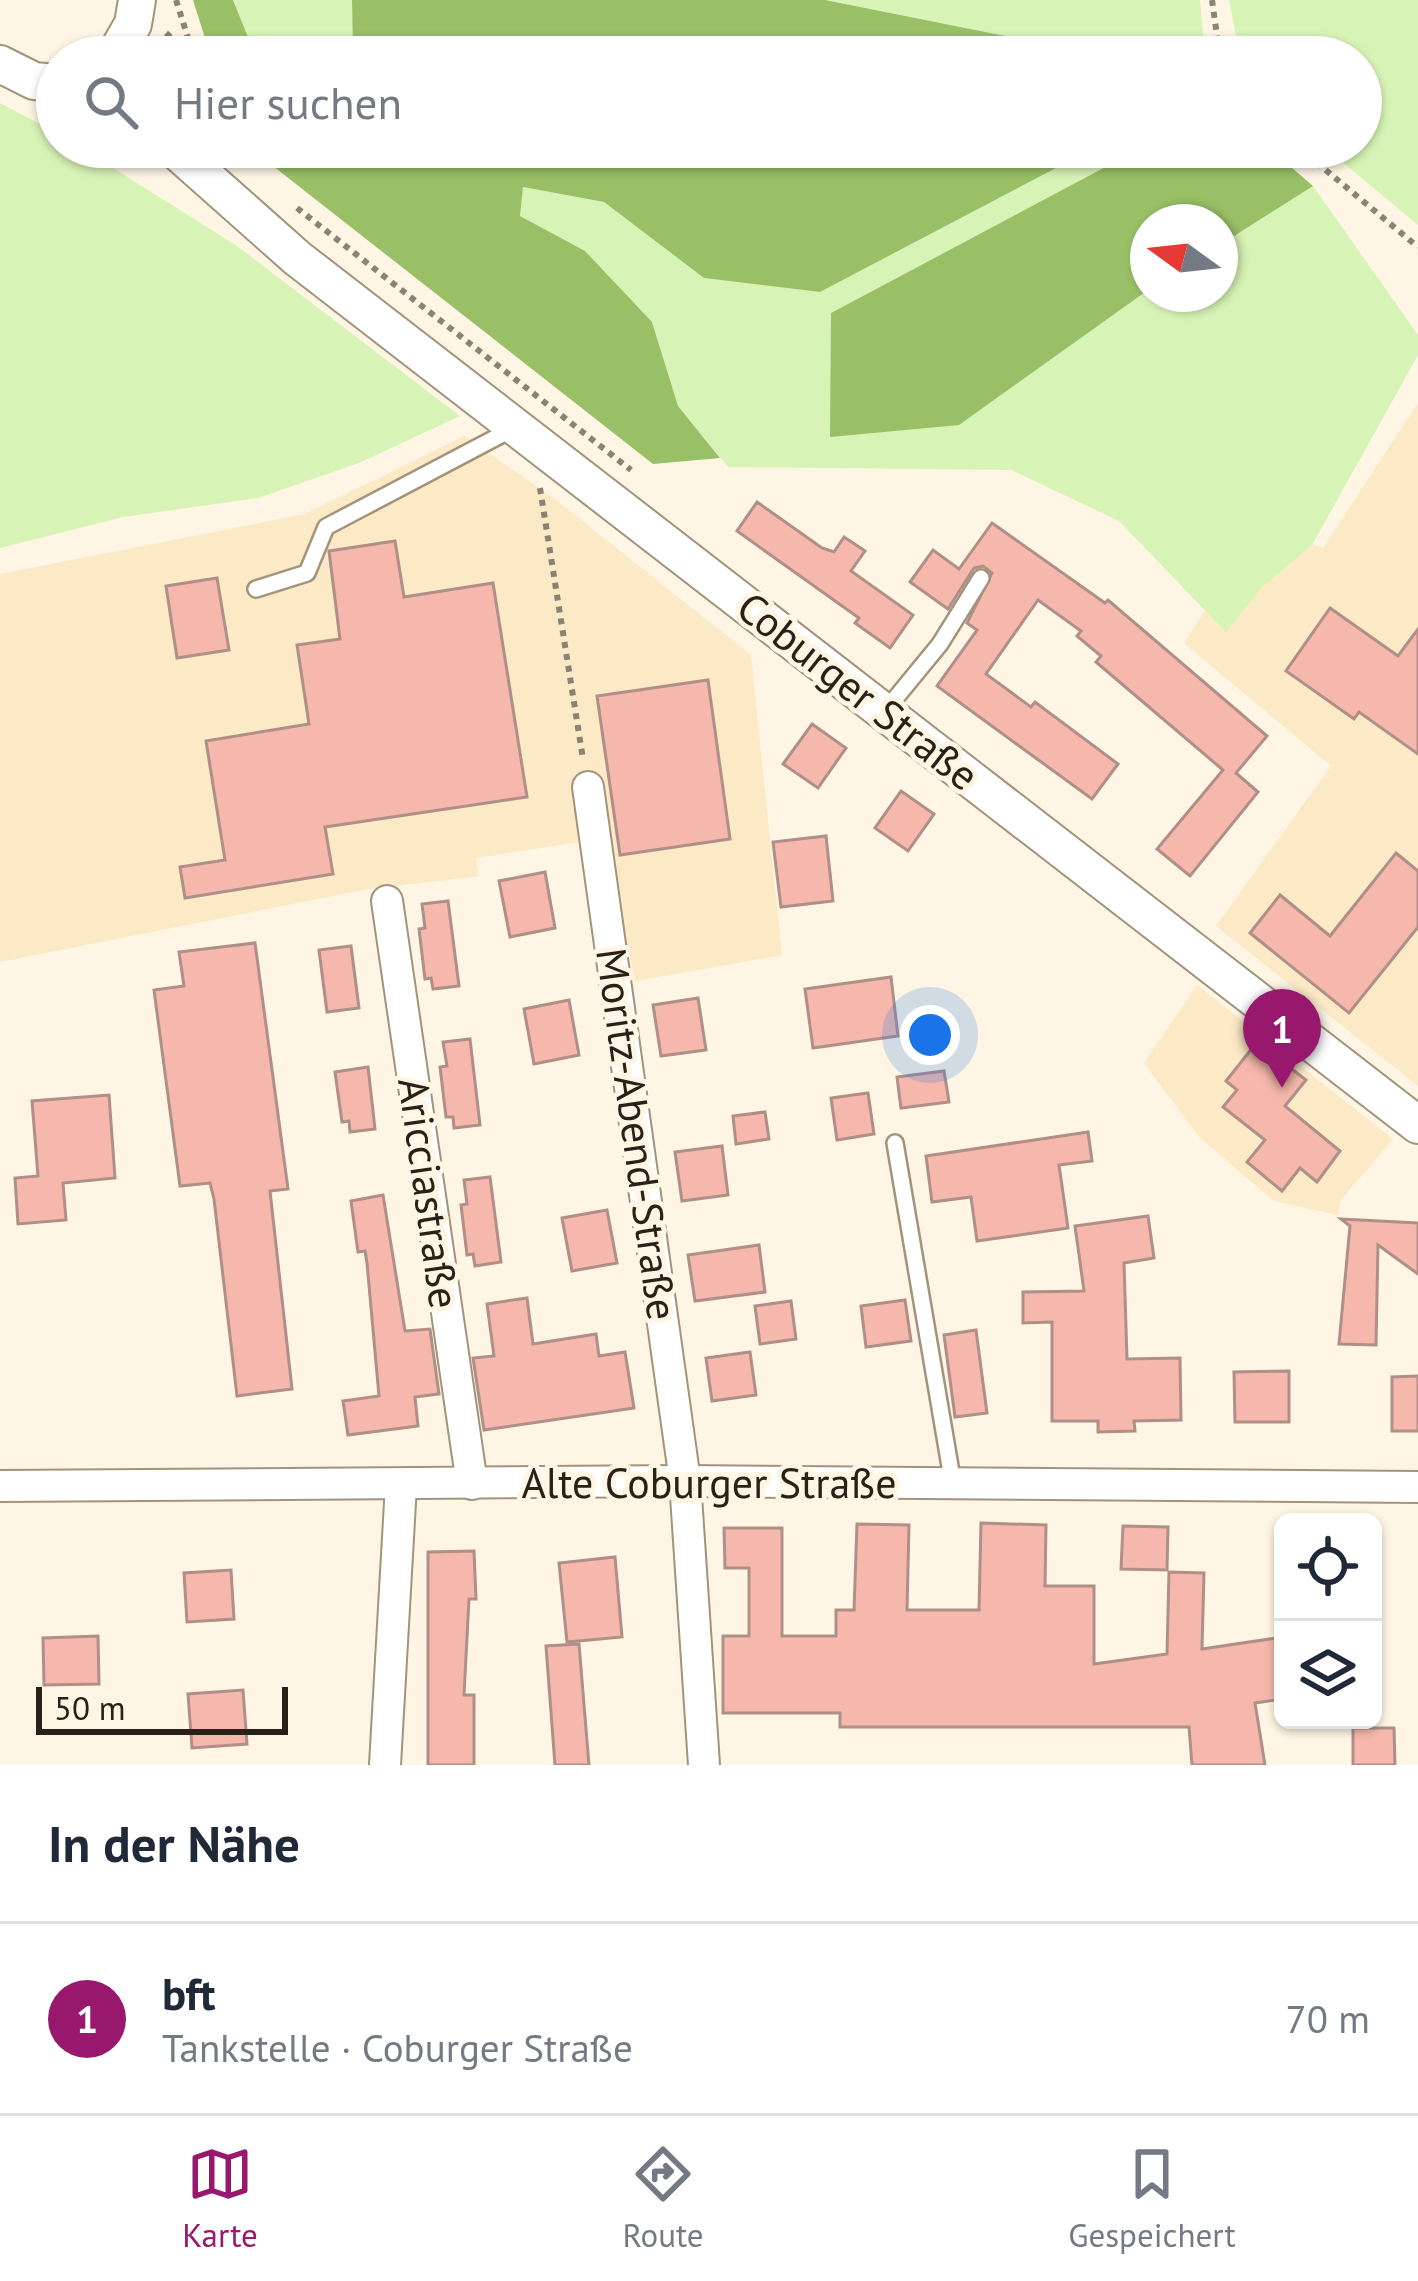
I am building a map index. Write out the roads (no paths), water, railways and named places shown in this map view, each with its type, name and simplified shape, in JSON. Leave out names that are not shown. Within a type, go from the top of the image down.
[{"type":"street","points":[[129,36],[137,0]]},
{"type":"street","points":[[0,64],[36,81]]},
{"type":"street","name":"Coburger Straße","points":[[196,168],[297,258],[1418,1125]]},
{"type":"street","name":"Moritz-Abend-Straße","points":[[588,787],[686,1481],[704,1765]]},
{"type":"street","name":"Aricciastraße","points":[[387,902],[472,1484]]},
{"type":"street","name":"Alte Coburger Straße","points":[[0,1486],[686,1481],[1418,1487]]},
{"type":"street","points":[[386,1765],[401,1485]]},
{"type":"lane","points":[[256,589],[307,573],[326,527],[524,434]]},
{"type":"lane","points":[[885,711],[940,644],[981,578]]},
{"type":"lane","points":[[895,1143],[953,1484]]},
{"type":"place","name":"bft","points":[[1282,1088]]}]
